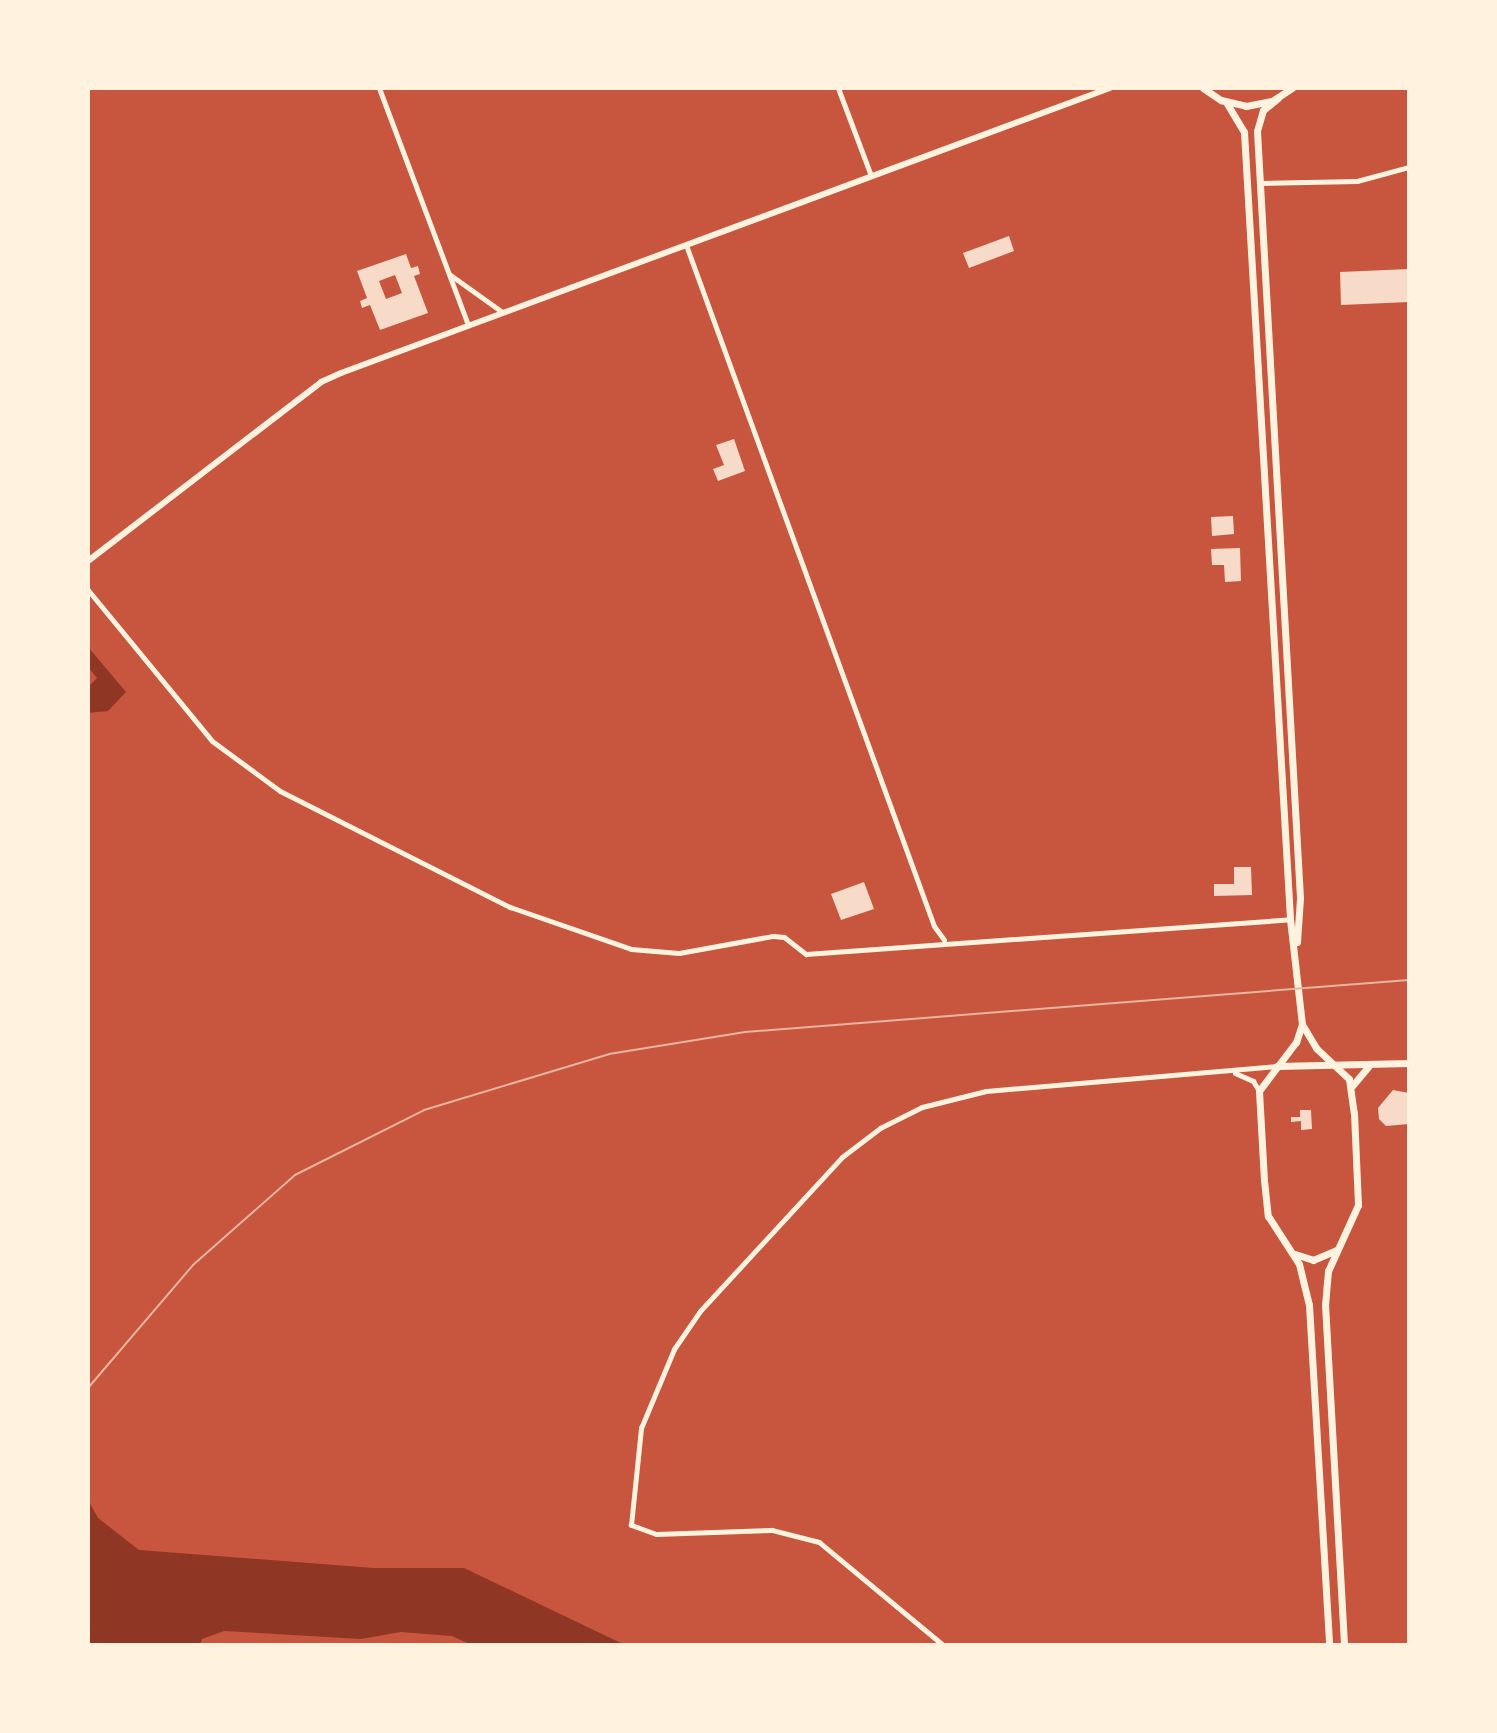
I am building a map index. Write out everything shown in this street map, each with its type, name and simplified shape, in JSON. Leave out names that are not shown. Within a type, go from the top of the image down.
[{"type":"main road","points":[[1292,88],[1258,120],[1300,919],[1296,949]]},
{"type":"main road","points":[[1202,89],[1226,102],[1255,106],[1278,98]]},
{"type":"main road","points":[[1226,102],[1244,132],[1290,919],[1296,949],[1302,1024],[1311,1042],[1336,1065],[1352,1086],[1358,1205],[1328,1271],[1325,1304],[1344,1645]]},
{"type":"main road","points":[[1247,184],[1260,183]]},
{"type":"main road","points":[[1265,470],[1275,470]]},
{"type":"main road","points":[[1268,541],[1280,540]]},
{"type":"main road","points":[[1302,1024],[1296,1042],[1259,1091],[1266,1208],[1295,1254],[1309,1305],[1329,1645]]},
{"type":"main road","points":[[1277,1066],[1409,1063]]},
{"type":"main road","points":[[1352,1086],[1369,1066]]},
{"type":"main road","points":[[1295,1254],[1313,1260],[1336,1250]]},
{"type":"main road","points":[[1309,1305],[1325,1304]]},
{"type":"street","points":[[379,88],[468,325]]},
{"type":"street","points":[[838,88],[871,176]]},
{"type":"street","points":[[88,561],[321,382],[1110,88]]},
{"type":"street","points":[[1260,183],[1357,181],[1409,167]]},
{"type":"street","points":[[686,245],[934,926],[945,941]]},
{"type":"street","points":[[448,273],[502,312]]},
{"type":"street","points":[[88,590],[221,750],[280,791],[510,907],[631,949],[679,953],[773,936],[784,937],[806,954],[945,941],[1300,919]]},
{"type":"street","points":[[943,1645],[819,1542],[772,1530],[656,1534],[631,1525],[641,1428],[674,1349],[700,1311],[859,1142],[922,1107],[986,1091],[1277,1066]]},
{"type":"street","points":[[1230,1072],[1248,1077],[1259,1091]]},
{"type":"shaded area","points":[[88,647],[126,692],[108,711],[88,713],[88,687],[97,678],[88,667]]},
{"type":"shaded area","points":[[88,1500],[98,1518],[139,1550],[373,1568],[464,1568],[625,1645],[472,1645],[452,1636],[401,1632],[361,1639],[224,1631],[202,1639],[200,1645],[88,1645]]},
{"type":"building","points":[[1009,236],[1014,251],[969,268],[963,253]]},
{"type":"building","points":[[406,254],[411,268],[418,266],[420,274],[414,276],[428,313],[380,330],[370,305],[362,308],[360,301],[367,298],[357,271]],"holes":[[[395,275],[402,293],[386,299],[379,281]]]},
{"type":"building","points":[[1409,269],[1409,302],[1341,305],[1340,272]]},
{"type":"building","points":[[734,439],[745,471],[718,481],[713,469],[724,465],[716,445]]},
{"type":"building","points":[[1233,516],[1234,534],[1212,536],[1211,517]]},
{"type":"building","points":[[1240,548],[1241,581],[1225,582],[1224,565],[1212,565],[1211,549]]},
{"type":"building","points":[[1234,867],[1251,867],[1252,895],[1214,896],[1214,884],[1234,884]]},
{"type":"building","points":[[864,882],[874,909],[841,920],[831,894]]},
{"type":"building","points":[[1393,1090],[1409,1093],[1409,1124],[1386,1126],[1379,1119],[1378,1108]]},
{"type":"building","points":[[1300,1110],[1311,1110],[1312,1129],[1301,1130],[1301,1121],[1291,1122],[1291,1117],[1300,1117]]},
{"type":"railway","points":[[88,1388],[193,1265],[295,1175],[424,1110],[609,1054],[745,1032],[1409,980]]}]
